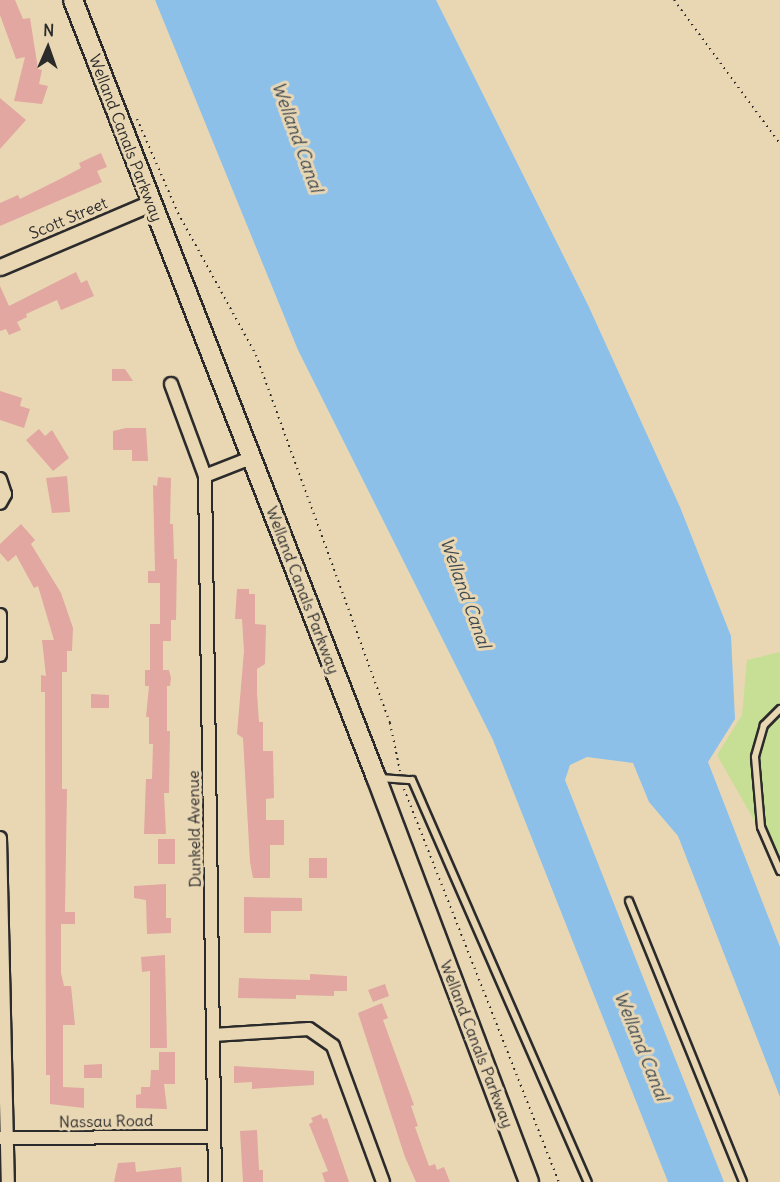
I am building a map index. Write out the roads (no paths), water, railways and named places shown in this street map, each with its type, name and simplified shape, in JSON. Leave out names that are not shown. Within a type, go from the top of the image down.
[{"type":"main road","name":"Welland Canals Parkway","points":[[73,0],[376,777],[529,1182]]},
{"type":"street","name":"Scott Street","points":[[0,267],[151,203]]},
{"type":"street","name":"Dunkeld Avenue","points":[[171,384],[205,476],[214,1182]]},
{"type":"street","points":[[205,476],[251,458]]},
{"type":"street","points":[[0,479],[5,494],[0,503]]},
{"type":"street","points":[[0,615],[0,655]]},
{"type":"street","points":[[0,838],[3,1138],[8,1182]]},
{"type":"street","points":[[213,1035],[309,1029],[333,1046],[383,1182]]},
{"type":"street","name":"Nassau Road","points":[[3,1138],[213,1137]]},
{"type":"lane","points":[[780,709],[764,725],[755,757],[761,826],[780,871]]},
{"type":"lane","points":[[376,777],[412,780],[588,1182]]},
{"type":"lane","points":[[629,901],[743,1182]]},
{"type":"water","name":"Welland Canal","points":[[155,0],[436,0],[588,305],[680,507],[731,636],[735,719],[708,762],[780,947],[780,1097],[678,836],[649,802],[633,763],[587,757],[570,765],[565,780],[724,1182],[668,1182],[493,740],[298,350]]}]
